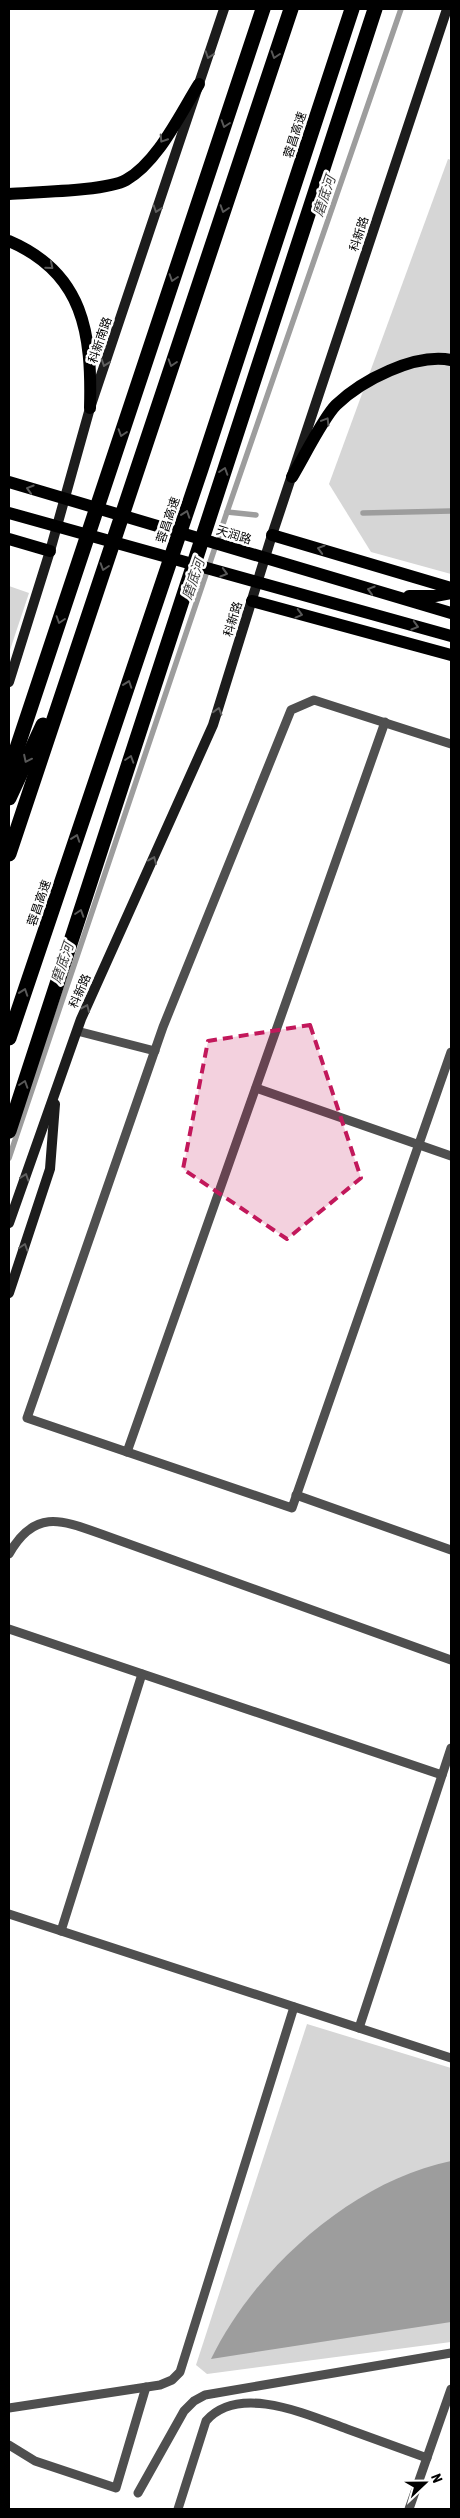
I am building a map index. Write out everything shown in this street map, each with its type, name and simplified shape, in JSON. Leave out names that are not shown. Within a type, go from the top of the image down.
[{"type":"highway","points":[[9,772],[263,9]]},
{"type":"highway","points":[[9,854],[291,9]]},
{"type":"highway","name":"蓉昌高速","points":[[9,1038],[195,488],[352,9]]},
{"type":"highway","points":[[9,1131],[375,9]]},
{"type":"highway","points":[[310,137],[374,32],[382,9]]},
{"type":"highway","points":[[9,798],[71,668]]},
{"type":"main road","name":"科新南路","points":[[9,682],[50,551],[90,408],[224,9]]},
{"type":"main road","name":"科新路","points":[[9,1223],[77,1030],[213,725],[272,535],[447,9]]},
{"type":"main road","points":[[9,194],[96,187],[125,181],[149,162],[199,84]]},
{"type":"main road","points":[[9,241],[32,251],[59,273],[79,310],[86,330],[91,367],[90,408]]},
{"type":"main road","points":[[292,477],[335,406],[363,384],[394,368],[418,362],[451,360]]},
{"type":"main road","name":"天润路","points":[[9,482],[451,613]]},
{"type":"main road","points":[[9,513],[451,636]]},
{"type":"main road","points":[[272,535],[451,588]]},
{"type":"main road","points":[[9,539],[50,551]]},
{"type":"main road","points":[[392,596],[435,596],[451,593]]},
{"type":"main road","points":[[252,601],[451,655]]},
{"type":"main road","points":[[9,1293],[50,1169],[56,1089]]},
{"type":"lane","points":[[451,744],[314,700],[291,710],[155,1051],[27,1418],[292,1508],[451,1052]]},
{"type":"lane","points":[[127,1452],[385,722]]},
{"type":"lane","points":[[77,1030],[155,1051]]},
{"type":"lane","points":[[256,1088],[451,1156]]},
{"type":"lane","points":[[296,1496],[451,1550]]},
{"type":"lane","points":[[9,1554],[17,1539],[34,1524],[60,1522],[97,1533],[451,1660]]},
{"type":"lane","points":[[9,1629],[442,1775]]},
{"type":"lane","points":[[61,1930],[142,1674]]},
{"type":"lane","points":[[359,2028],[451,1748]]},
{"type":"lane","points":[[9,1914],[451,2058]]},
{"type":"lane","points":[[9,2408],[160,2385],[172,2380],[180,2372],[294,2007]]},
{"type":"lane","points":[[138,2493],[184,2411],[194,2401],[205,2395],[451,2353]]},
{"type":"lane","points":[[9,2445],[35,2461],[116,2488],[146,2387]]},
{"type":"lane","points":[[409,2509],[451,2389]]},
{"type":"lane","points":[[178,2509],[206,2421],[214,2412],[230,2405],[283,2406],[427,2458]]},
{"type":"highlighted area","points":[[310,1025],[361,1178],[287,1239],[183,1169],[208,1041]]},
{"type":"shaded area","points":[[448,159],[451,160],[451,574],[371,552],[329,484]]},
{"type":"shaded area","points":[[9,586],[29,593],[9,653]]},
{"type":"shaded area","points":[[307,2024],[451,2068],[451,2342],[207,2374],[196,2365]]},
{"type":"shaded area","points":[[451,2161],[451,2322],[211,2359],[230,2326],[253,2293],[310,2234],[343,2209],[378,2188],[414,2172]]},
{"type":"waterway","name":"磨底河","points":[[9,1158],[227,512],[401,9]]},
{"type":"waterway","points":[[363,513],[451,511]]},
{"type":"waterway","points":[[227,512],[256,515]]}]
